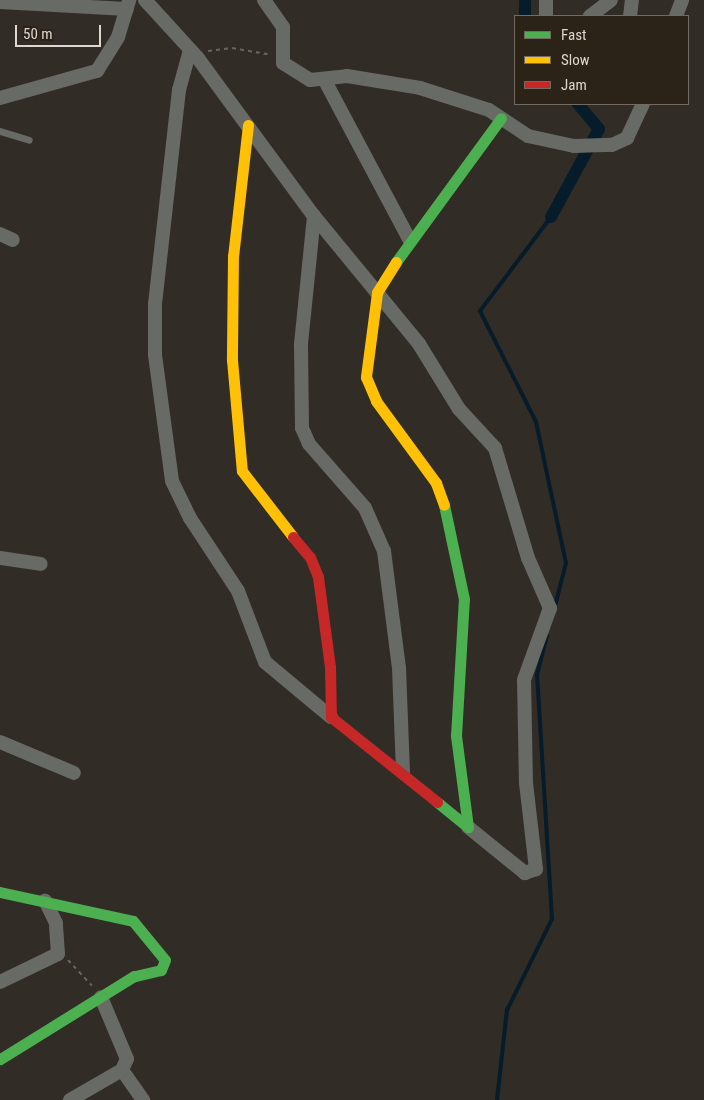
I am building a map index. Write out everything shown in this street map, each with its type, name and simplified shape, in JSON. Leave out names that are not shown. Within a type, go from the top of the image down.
[{"type":"street","points":[[145,0],[193,53],[314,216],[436,367],[459,409],[495,448],[528,558],[549,601],[549,615],[524,680],[526,783],[536,869],[525,873],[265,662],[238,591],[190,518],[172,481],[155,355],[155,304],[179,90],[193,53]]},
{"type":"street","points":[[264,0],[283,27],[282,63],[310,80],[347,76],[420,88],[501,118],[528,136],[550,143],[604,146],[626,138],[642,105]]},
{"type":"street","points":[[546,0],[546,15]]},
{"type":"street","points":[[591,15],[611,0]]},
{"type":"street","points":[[630,15],[632,0]]},
{"type":"street","points":[[676,15],[682,0]]},
{"type":"street","points":[[0,2],[128,5],[118,37],[98,71],[0,98]]},
{"type":"street","points":[[324,79],[410,240]]},
{"type":"street","points":[[468,827],[456,736],[464,598],[436,483],[376,401],[366,377],[377,294],[410,240],[501,118]]},
{"type":"street","points":[[248,125],[233,256],[232,360],[239,458],[251,487],[310,557],[318,577],[330,666],[331,717]]},
{"type":"street","points":[[314,216],[301,345],[302,428],[309,444],[365,508],[384,552],[399,668],[403,773]]},
{"type":"street","points":[[0,234],[13,240]]},
{"type":"street","points":[[0,558],[41,564]]},
{"type":"street","points":[[0,742],[74,773]]},
{"type":"street","points":[[0,892],[45,900],[133,921],[165,960],[161,970],[134,976],[0,1059]]},
{"type":"street","points":[[0,982],[58,954],[56,923],[45,900]]},
{"type":"street","points":[[70,1100],[122,1070],[127,1052],[101,997]]},
{"type":"street","points":[[122,1070],[143,1100]]},
{"type":"lane","points":[[0,131],[29,140]]},
{"type":"path","points":[[193,53],[232,48],[268,54],[282,63]]},
{"type":"path","points":[[58,954],[77,968],[101,997]]},
{"type":"waterway","points":[[525,0],[525,15]]},
{"type":"waterway","points":[[551,217],[599,129],[579,105]]},
{"type":"waterway","points":[[551,217],[480,311],[536,422],[566,563],[555,606]]},
{"type":"waterway","points":[[497,1100],[507,1010],[552,919],[537,675],[547,635]]},
{"type":"traffic: fast","points":[[396,262],[501,118]]},
{"type":"traffic: fast","points":[[437,802],[468,827],[456,736],[464,599],[444,505]]},
{"type":"traffic: fast","points":[[0,892],[133,921],[165,960],[161,970],[134,976],[0,1059]]},
{"type":"traffic: slow","points":[[248,125],[233,256],[232,360],[242,471],[293,537]]},
{"type":"traffic: slow","points":[[396,262],[377,293],[366,377],[376,401],[436,483],[444,505]]},
{"type":"traffic: jam","points":[[293,537],[310,557],[318,577],[330,667],[331,717],[437,802]]}]
